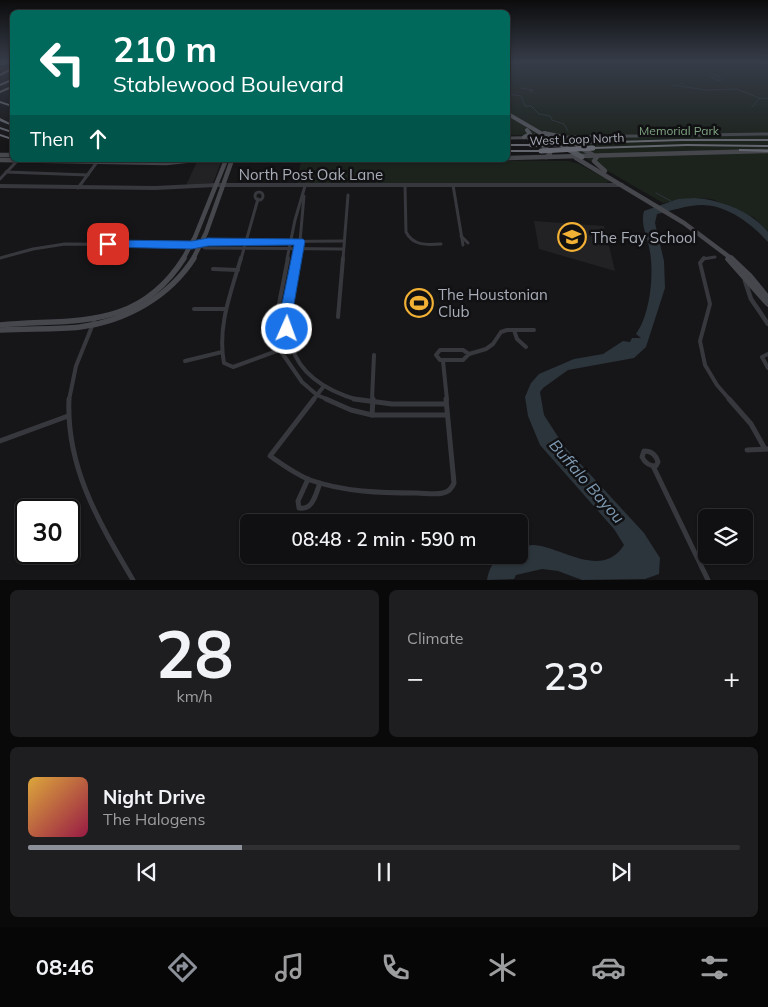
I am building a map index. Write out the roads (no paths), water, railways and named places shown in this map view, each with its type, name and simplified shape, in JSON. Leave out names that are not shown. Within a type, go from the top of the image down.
[{"type":"highway","name":"West Loop North","points":[[510,145],[768,137]]},
{"type":"highway","name":"West Loop North","points":[[510,151],[575,150],[597,153],[687,145],[768,146]]},
{"type":"highway","points":[[597,153],[768,151]]},
{"type":"main road","points":[[510,117],[528,130],[623,184]]},
{"type":"main road","points":[[510,117],[605,171],[687,226],[743,268],[768,298]]},
{"type":"main road","points":[[524,138],[530,134],[528,130]]},
{"type":"main road","points":[[535,130],[564,137]]},
{"type":"main road","points":[[579,137],[573,139],[573,143],[588,154],[768,151]]},
{"type":"main road","points":[[510,138],[768,137]]},
{"type":"main road","points":[[524,138],[534,140],[550,151],[549,156],[540,158]]},
{"type":"main road","points":[[510,158],[576,158],[597,153]]},
{"type":"main road","points":[[597,153],[594,160],[605,171]]},
{"type":"main road","points":[[554,158],[586,164]]},
{"type":"main road","points":[[97,162],[176,162]]},
{"type":"main road","points":[[0,325],[95,319],[125,309],[152,294],[177,271],[192,245],[225,162]]},
{"type":"main road","points":[[0,330],[67,328],[93,325],[114,319],[134,310],[161,294],[187,269],[200,245],[231,162]]},
{"type":"main road","points":[[214,207],[216,185]]},
{"type":"main road","points":[[721,251],[768,304]]},
{"type":"street","points":[[0,179],[16,162]]},
{"type":"street","points":[[78,188],[97,162]]},
{"type":"street","points":[[6,172],[88,175]]},
{"type":"street","name":"North Post Oak Lane","points":[[0,186],[155,188],[216,185],[623,184]]},
{"type":"street","points":[[405,185],[406,232],[408,237],[416,243],[441,244]]},
{"type":"street","points":[[452,185],[463,245]]},
{"type":"street","points":[[305,186],[289,248],[276,319],[280,350],[293,372],[317,395],[351,410],[372,415],[447,415]]},
{"type":"street","points":[[305,186],[300,241],[287,317],[290,346],[302,365],[324,386],[338,394],[373,403],[446,404]]},
{"type":"street","points":[[338,317],[348,194]]},
{"type":"street","points":[[258,199],[226,309],[222,336],[224,363],[233,367],[290,346]]},
{"type":"street","points":[[461,236],[468,243]]},
{"type":"street","points":[[0,258],[33,249],[65,244],[200,245],[208,242],[344,241]]},
{"type":"street","points":[[227,248],[229,242]]},
{"type":"street","points":[[200,245],[205,248],[343,249]]},
{"type":"street","points":[[715,257],[704,258],[700,263],[710,304],[700,341],[701,353],[705,365],[717,385],[751,424],[767,449],[747,450]]},
{"type":"street","points":[[213,269],[238,270]]},
{"type":"street","points":[[743,277],[748,295],[768,324]]},
{"type":"street","points":[[281,294],[290,294]]},
{"type":"street","points":[[754,304],[752,295],[761,298]]},
{"type":"street","points":[[194,309],[226,309]]},
{"type":"street","points":[[95,319],[78,365],[70,394],[68,416],[70,437],[81,479],[96,515],[133,580]]},
{"type":"street","points":[[514,330],[518,339],[526,348]]},
{"type":"street","points":[[469,354],[463,350],[440,350],[436,355],[438,359],[443,361],[463,360],[469,354],[486,349],[493,344],[501,332],[534,330]]},
{"type":"street","points":[[185,361],[222,352]]},
{"type":"street","points":[[768,354],[762,357],[768,368]]},
{"type":"street","points":[[372,415],[374,355]]},
{"type":"street","points":[[324,386],[270,456],[308,479],[320,484],[384,493],[445,493],[451,489],[454,482],[443,361]]},
{"type":"street","points":[[0,441],[68,416]]},
{"type":"street","points":[[653,466],[708,580]]},
{"type":"street","points":[[308,479],[298,501],[299,508],[304,509],[310,506],[320,484]]},
{"type":"water","name":"Buffalo Bayou","points":[[678,199],[705,199],[735,208],[753,218],[768,232],[768,242],[747,222],[721,208],[702,205],[691,206],[657,214],[655,223],[664,261],[665,288],[646,347],[634,358],[568,370],[540,392],[544,415],[564,446],[644,533],[660,558],[659,574],[645,579],[582,580],[558,571],[542,569],[516,575],[514,579],[487,580],[493,564],[528,564],[528,546],[545,547],[593,561],[605,560],[615,555],[624,545],[614,529],[540,445],[528,416],[525,397],[531,383],[539,374],[574,359],[603,354],[623,341],[630,342],[632,338],[641,338],[636,334],[645,317],[651,283],[651,262],[643,221],[644,211]]},
{"type":"waterway","points":[[527,89],[533,90],[530,91],[532,92]]},
{"type":"waterway","points":[[700,89],[735,89]]},
{"type":"waterway","points":[[737,89],[760,98]]},
{"type":"waterway","points":[[510,94],[521,96],[525,106],[531,106],[539,114],[550,116],[552,120],[564,124],[568,131]]},
{"type":"waterway","points":[[752,107],[760,98]]},
{"type":"waterway","points":[[760,98],[768,98]]},
{"type":"waterway","points":[[656,193],[671,201]]},
{"type":"place","name":"The Fay School","points":[[572,237]]},
{"type":"place","name":"The Houstonian Club","points":[[419,303]]},
{"type":"park label","name":"Memorial Park","points":[[679,130]]}]
